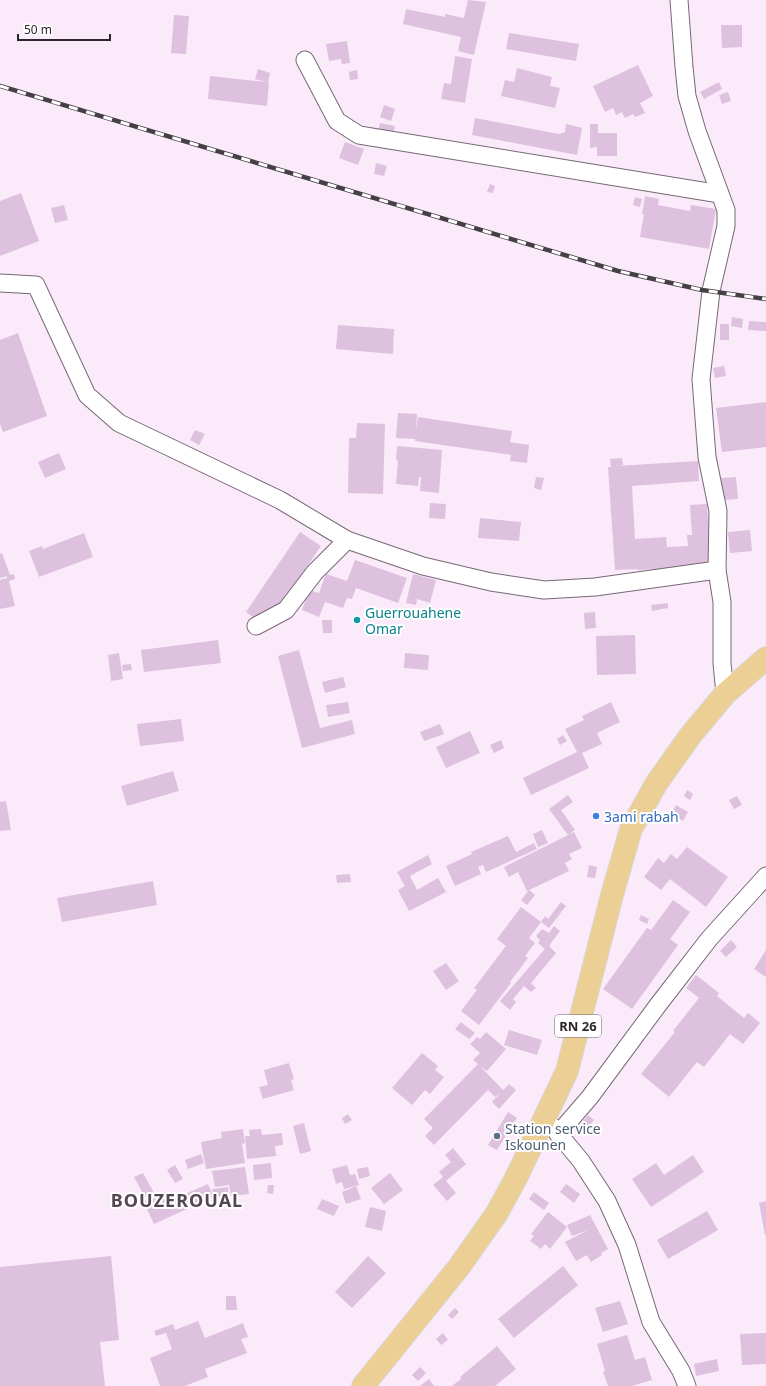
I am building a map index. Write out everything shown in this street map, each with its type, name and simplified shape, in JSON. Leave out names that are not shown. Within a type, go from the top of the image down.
[{"type":"main road","name":"RN 26","points":[[363,1386],[459,1267],[497,1212],[517,1176],[552,1126],[612,894],[631,828],[656,784],[690,736],[725,694],[766,658]]},
{"type":"street","points":[[679,0],[684,67],[688,96],[698,131],[726,210],[726,226],[710,291],[701,379],[707,457],[718,511],[718,570],[722,602],[722,663],[725,694]]},
{"type":"street","points":[[305,60],[337,120],[359,135],[720,194]]},
{"type":"street","points":[[0,282],[36,285],[88,395],[119,423],[280,500],[347,540],[423,566],[491,582],[544,590],[595,587],[718,570]]},
{"type":"street","points":[[256,626],[286,610],[315,572],[347,540]]},
{"type":"street","points":[[687,1386],[681,1371],[651,1322],[627,1245],[607,1201],[581,1161],[552,1126],[590,1097],[709,939],[766,876]]},
{"type":"building","points":[[468,0],[486,2],[474,55],[458,51],[461,37],[403,24],[406,9],[445,17],[445,14],[464,18]]},
{"type":"building","points":[[174,15],[189,16],[186,54],[171,53]]},
{"type":"building","points":[[721,25],[742,25],[742,47],[722,48]]},
{"type":"building","points":[[509,33],[579,44],[576,61],[506,49]]},
{"type":"building","points":[[347,41],[350,63],[342,64],[341,59],[329,61],[326,44]]},
{"type":"building","points":[[455,56],[472,59],[465,103],[441,99],[444,83],[451,84]]},
{"type":"building","points":[[638,65],[653,96],[640,103],[645,113],[635,117],[633,114],[625,118],[622,112],[616,115],[613,108],[605,112],[593,86]]},
{"type":"building","points":[[517,68],[552,77],[550,86],[560,88],[555,108],[501,96],[505,80],[514,82]]},
{"type":"building","points":[[258,69],[270,73],[267,106],[208,99],[210,76],[266,82],[255,79]]},
{"type":"building","points":[[357,70],[358,79],[350,80],[349,72]]},
{"type":"building","points":[[719,82],[722,89],[704,99],[700,92]]},
{"type":"building","points":[[728,92],[731,101],[722,104],[719,95]]},
{"type":"building","points":[[384,105],[395,109],[391,121],[380,117]]},
{"type":"building","points":[[475,118],[559,134],[565,132],[566,124],[582,128],[577,155],[472,135]]},
{"type":"building","points":[[380,123],[395,126],[393,135],[378,132]]},
{"type":"building","points":[[590,124],[598,124],[598,133],[617,133],[617,156],[597,156],[597,147],[590,148]]},
{"type":"building","points":[[345,142],[364,149],[358,165],[339,158]]},
{"type":"building","points":[[376,163],[387,166],[384,176],[374,174]]},
{"type":"building","points":[[490,184],[495,186],[493,193],[487,192]]},
{"type":"building","points":[[21,193],[39,241],[0,256],[0,201]]},
{"type":"building","points":[[645,196],[659,199],[658,205],[690,211],[691,205],[716,209],[709,249],[640,237]]},
{"type":"building","points":[[635,197],[642,199],[640,207],[633,205]]},
{"type":"building","points":[[64,205],[68,220],[55,223],[51,208]]},
{"type":"building","points":[[732,317],[743,319],[742,328],[731,326]]},
{"type":"building","points":[[749,321],[766,322],[766,331],[748,330]]},
{"type":"building","points":[[720,324],[729,324],[729,340],[720,340]]},
{"type":"building","points":[[338,325],[394,329],[393,354],[336,349]]},
{"type":"building","points":[[18,333],[47,416],[3,432],[0,424],[0,340]]},
{"type":"building","points":[[724,366],[726,376],[715,378],[713,368]]},
{"type":"building","points":[[766,402],[766,447],[722,452],[716,408]]},
{"type":"building","points":[[398,413],[417,414],[416,430],[418,417],[512,431],[510,442],[529,445],[527,463],[510,461],[511,455],[415,441],[415,439],[396,438]]},
{"type":"building","points":[[357,423],[385,424],[383,494],[348,493],[349,438],[356,438]]},
{"type":"building","points":[[195,430],[205,434],[199,445],[190,440]]},
{"type":"building","points":[[397,446],[442,450],[439,493],[420,491],[421,477],[419,477],[418,486],[396,484],[398,461],[396,460]]},
{"type":"building","points":[[59,453],[66,469],[45,478],[38,462]]},
{"type":"building","points":[[622,458],[623,465],[616,466],[698,461],[699,481],[632,486],[635,539],[666,537],[667,547],[688,546],[687,535],[692,535],[690,505],[707,504],[711,566],[615,570],[608,467],[611,467],[610,459]]},
{"type":"building","points":[[536,477],[544,478],[541,490],[534,488]]},
{"type":"building","points":[[736,477],[738,499],[724,500],[721,478]]},
{"type":"building","points":[[430,503],[446,504],[445,519],[429,518]]},
{"type":"building","points":[[480,518],[521,522],[519,541],[478,538]]},
{"type":"building","points":[[750,530],[752,551],[730,553],[728,532]]},
{"type":"building","points":[[300,532],[321,546],[276,612],[269,616],[263,612],[257,620],[246,612]]},
{"type":"building","points":[[84,533],[93,557],[39,577],[29,551],[42,546],[43,549]]},
{"type":"building","points":[[2,553],[10,575],[14,574],[15,579],[9,581],[15,606],[0,609],[0,580],[7,578],[7,576],[0,578],[0,554]]},
{"type":"building","points":[[355,560],[407,578],[398,603],[356,588],[352,599],[347,598],[343,608],[325,602],[319,617],[302,610],[309,590],[319,593],[326,574],[347,581]]},
{"type":"building","points":[[413,574],[436,580],[430,603],[417,599],[416,605],[406,603]]},
{"type":"building","points":[[668,603],[668,608],[652,611],[651,605]]},
{"type":"building","points":[[595,612],[596,628],[585,629],[584,613]]},
{"type":"building","points":[[322,620],[332,620],[332,633],[323,633]]},
{"type":"building","points":[[635,635],[636,674],[597,675],[596,636]]},
{"type":"building","points":[[218,640],[221,663],[144,672],[141,650]]},
{"type":"building","points":[[299,650],[320,728],[352,720],[355,734],[302,748],[278,656]]},
{"type":"building","points":[[119,653],[123,679],[111,681],[108,655]]},
{"type":"building","points":[[405,653],[429,655],[428,670],[404,668]]},
{"type":"building","points":[[131,664],[132,670],[123,671],[122,665]]},
{"type":"building","points":[[343,677],[346,687],[325,693],[322,682]]},
{"type":"building","points":[[348,702],[350,713],[328,717],[326,705]]},
{"type":"building","points":[[611,702],[620,722],[597,733],[602,744],[582,753],[589,768],[531,795],[523,778],[577,752],[565,729],[584,720],[582,716]]},
{"type":"building","points":[[181,719],[184,741],[140,746],[137,724]]},
{"type":"building","points":[[440,724],[444,734],[424,741],[420,732]]},
{"type":"building","points":[[470,731],[480,753],[446,768],[436,747]]},
{"type":"building","points":[[563,735],[567,741],[560,745],[557,739]]},
{"type":"building","points":[[501,740],[504,748],[494,753],[490,745]]},
{"type":"building","points":[[173,771],[179,791],[127,806],[121,786]]},
{"type":"building","points":[[687,790],[693,794],[690,800],[684,796]]},
{"type":"building","points":[[568,795],[573,802],[561,810],[575,830],[568,835],[549,809]]},
{"type":"building","points":[[737,796],[742,805],[734,809],[729,800]]},
{"type":"building","points":[[6,801],[11,830],[0,831],[0,802]]},
{"type":"building","points":[[676,805],[688,812],[683,821],[671,814]]},
{"type":"building","points":[[542,830],[548,843],[538,847],[533,834]]},
{"type":"building","points":[[574,832],[582,848],[569,854],[572,859],[565,863],[569,871],[527,891],[518,872],[509,877],[504,867]]},
{"type":"building","points":[[508,836],[516,852],[534,843],[537,849],[486,872],[483,865],[478,867],[481,874],[455,886],[446,866],[472,854],[471,852]]},
{"type":"building","points":[[687,847],[728,877],[706,907],[670,879],[661,890],[644,877],[658,858],[664,863],[671,854],[677,859]]},
{"type":"building","points":[[428,855],[432,864],[410,876],[417,890],[438,878],[446,892],[409,911],[398,890],[405,886],[397,872]]},
{"type":"building","points":[[589,865],[597,867],[595,878],[587,877]]},
{"type":"building","points":[[350,874],[351,882],[337,883],[336,875]]},
{"type":"building","points":[[153,881],[157,905],[62,922],[57,898]]},
{"type":"building","points":[[529,890],[535,895],[527,905],[521,900]]},
{"type":"building","points":[[673,900],[690,912],[670,939],[678,945],[632,1009],[603,989],[647,928],[651,930]]},
{"type":"building","points":[[561,902],[566,906],[549,928],[541,922],[545,916],[548,919]]},
{"type":"building","points":[[521,907],[541,922],[529,938],[535,943],[525,956],[528,958],[479,1025],[461,1011],[477,990],[474,988],[506,946],[497,939]]},
{"type":"building","points":[[641,915],[649,919],[647,924],[639,920]]},
{"type":"building","points":[[554,926],[560,931],[549,946],[556,953],[531,983],[536,988],[531,992],[524,986],[513,999],[516,1002],[510,1010],[500,1001],[545,949],[538,943],[540,940],[536,936],[542,929],[549,933]]},
{"type":"building","points":[[731,940],[737,947],[726,957],[720,951]]},
{"type":"building","points":[[766,950],[766,977],[754,969]]},
{"type":"building","points":[[446,963],[459,981],[446,990],[433,971]]},
{"type":"building","points":[[696,975],[719,993],[717,996],[744,1018],[748,1013],[760,1023],[743,1044],[730,1034],[704,1067],[697,1062],[669,1097],[641,1074],[675,1032],[673,1031],[699,998],[686,988]]},
{"type":"building","points":[[461,1022],[475,1033],[469,1039],[455,1029]]},
{"type":"building","points":[[509,1030],[542,1040],[537,1055],[504,1045]]},
{"type":"building","points":[[486,1032],[506,1049],[487,1071],[480,1066],[503,1090],[509,1084],[516,1090],[499,1109],[492,1102],[501,1092],[495,1097],[488,1090],[434,1145],[425,1136],[433,1128],[424,1119],[478,1064],[473,1060],[480,1053],[470,1044],[477,1037],[480,1039]]},
{"type":"building","points":[[422,1053],[438,1066],[435,1070],[444,1077],[430,1094],[425,1090],[412,1105],[392,1088]]},
{"type":"building","points":[[289,1063],[294,1079],[291,1080],[294,1090],[263,1099],[259,1087],[268,1085],[264,1070]]},
{"type":"building","points":[[508,1112],[517,1118],[497,1150],[488,1145]]},
{"type":"building","points":[[348,1114],[352,1120],[345,1124],[342,1118]]},
{"type":"building","points":[[588,1115],[594,1120],[586,1129],[580,1125]]},
{"type":"building","points":[[304,1123],[311,1151],[300,1154],[293,1126]]},
{"type":"building","points":[[243,1129],[245,1143],[242,1144],[245,1163],[206,1169],[201,1142],[222,1138],[221,1132]]},
{"type":"building","points":[[261,1129],[262,1135],[282,1133],[283,1145],[275,1146],[276,1156],[247,1159],[245,1136],[250,1136],[249,1130]]},
{"type":"building","points":[[453,1148],[466,1164],[446,1181],[456,1193],[447,1201],[433,1185],[443,1177],[439,1172],[451,1162],[445,1155]]},
{"type":"building","points":[[201,1154],[204,1163],[188,1169],[185,1160]]},
{"type":"building","points":[[693,1155],[704,1172],[651,1207],[632,1179],[656,1163],[664,1175]]},
{"type":"building","points":[[271,1163],[272,1178],[254,1180],[253,1165]]},
{"type":"building","points":[[175,1165],[183,1179],[175,1183],[167,1170]]},
{"type":"building","points":[[347,1165],[350,1175],[355,1174],[359,1185],[344,1189],[342,1182],[336,1184],[332,1169]]},
{"type":"building","points":[[245,1167],[249,1194],[231,1196],[229,1185],[215,1187],[212,1171]]},
{"type":"building","points":[[368,1167],[370,1176],[359,1179],[357,1169]]},
{"type":"building","points":[[143,1173],[154,1193],[145,1197],[134,1177]]},
{"type":"building","points":[[390,1173],[403,1190],[384,1204],[371,1188]]},
{"type":"building","points":[[208,1184],[213,1196],[212,1189],[228,1187],[229,1196],[213,1197],[154,1224],[143,1201],[162,1192],[167,1202]]},
{"type":"building","points":[[566,1184],[580,1194],[574,1203],[560,1192]]},
{"type":"building","points":[[268,1185],[274,1185],[273,1194],[267,1193]]},
{"type":"building","points":[[356,1186],[361,1199],[346,1204],[342,1192]]},
{"type":"building","points":[[534,1192],[549,1203],[544,1210],[529,1199]]},
{"type":"building","points":[[322,1199],[339,1206],[334,1216],[317,1209]]},
{"type":"building","points":[[766,1201],[766,1235],[765,1235],[759,1203]]},
{"type":"building","points":[[370,1207],[386,1211],[382,1231],[365,1227]]},
{"type":"building","points":[[707,1211],[718,1230],[668,1259],[657,1240]]},
{"type":"building","points":[[548,1212],[567,1227],[550,1249],[545,1244],[541,1249],[530,1241],[534,1236],[531,1234]]},
{"type":"building","points":[[590,1215],[608,1249],[591,1262],[587,1255],[576,1261],[565,1242],[588,1230],[572,1236],[567,1225]]},
{"type":"building","points":[[111,1256],[119,1340],[100,1342],[105,1386],[0,1386],[0,1267]]},
{"type":"building","points":[[368,1256],[386,1273],[352,1308],[335,1292]]},
{"type":"building","points":[[563,1266],[578,1285],[514,1338],[498,1319]]},
{"type":"building","points":[[226,1296],[236,1296],[237,1310],[226,1310]]},
{"type":"building","points":[[620,1301],[628,1324],[603,1332],[595,1308]]},
{"type":"building","points":[[455,1308],[459,1312],[452,1319],[448,1315]]},
{"type":"building","points":[[198,1321],[205,1338],[243,1323],[248,1337],[241,1339],[247,1353],[205,1369],[208,1377],[185,1386],[160,1386],[150,1358],[172,1349],[166,1333],[156,1336],[154,1331],[173,1324],[175,1330]]},
{"type":"building","points":[[443,1333],[448,1340],[441,1345],[436,1339]]},
{"type":"building","points":[[766,1333],[766,1364],[742,1365],[740,1334]]},
{"type":"building","points":[[627,1335],[635,1360],[645,1357],[652,1380],[632,1386],[608,1386],[603,1372],[605,1371],[597,1344]]},
{"type":"building","points":[[497,1346],[516,1369],[495,1386],[452,1386],[461,1379],[460,1377]]},
{"type":"building","points":[[717,1359],[719,1371],[696,1376],[694,1364]]},
{"type":"building","points":[[420,1367],[426,1373],[418,1381],[412,1375]]},
{"type":"building","points":[[429,1379],[434,1386],[420,1386]]},
{"type":"railway","points":[[0,86],[618,271],[702,290],[766,299]]},
{"type":"place","name":"Guerrouahene Omar","points":[[357,620]]},
{"type":"place","name":"3ami rabah","points":[[596,816]]},
{"type":"place","name":"Station service Iskounen","points":[[497,1136]]},
{"type":"district","name":"BOUZEROUAL","points":[[177,1200]]}]
